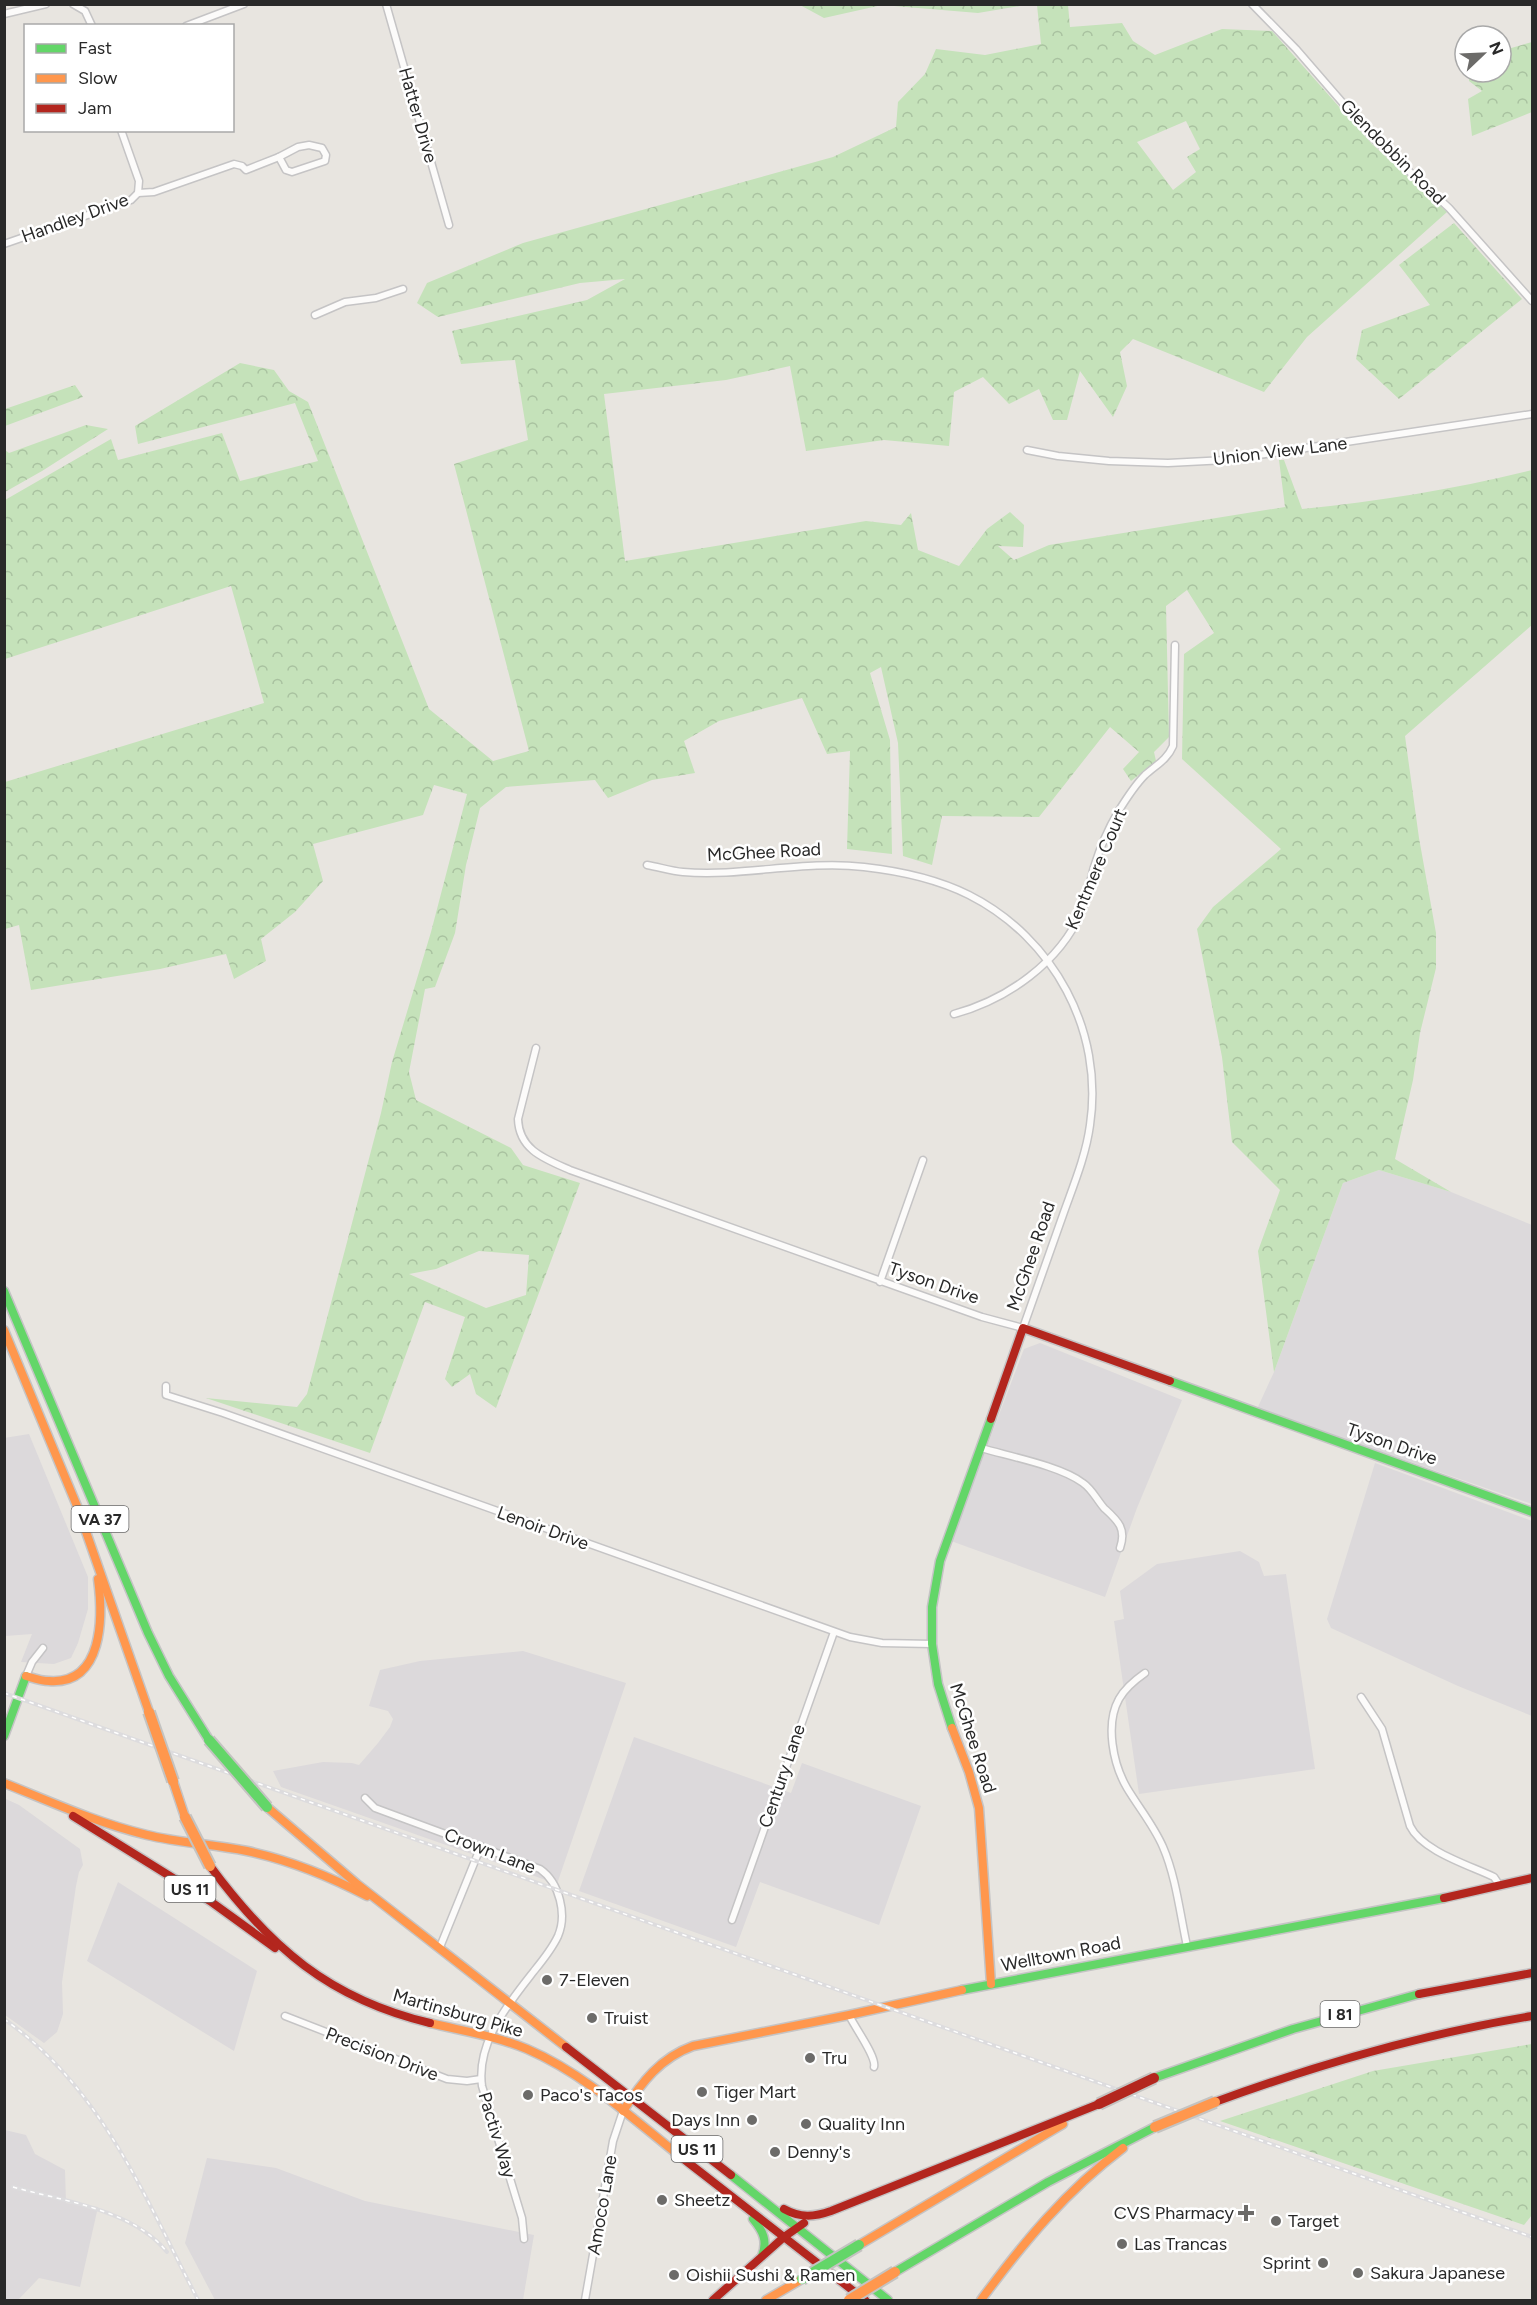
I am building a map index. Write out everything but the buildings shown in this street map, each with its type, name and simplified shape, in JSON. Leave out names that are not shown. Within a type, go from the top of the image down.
[{"type":"main road","name":"VA 37","points":[[4,1291],[152,1641],[181,1696],[209,1740],[245,1785],[267,1807],[323,1856],[409,1923]]},
{"type":"main road","name":"McGhee Road","points":[[992,1984],[979,1808],[964,1756],[948,1719],[938,1684],[932,1644],[932,1607],[936,1576],[1023,1328]]},
{"type":"main road","name":"Tyson Drive","points":[[1023,1328],[1533,1512]]},
{"type":"main road","name":"VA 37","points":[[4,1330],[77,1506],[185,1816],[210,1866],[242,1910],[294,1960],[325,1982]]},
{"type":"main road","points":[[4,1736],[27,1676],[46,1682],[60,1682],[83,1671],[96,1653],[101,1615],[100,1590],[95,1568],[32,1395]]},
{"type":"main road","name":"US 11","points":[[4,1783],[138,1833],[248,1851],[300,1865],[348,1885],[409,1923]]},
{"type":"main road","name":"US 11","points":[[51,1802],[210,1901],[305,1971],[325,1982]]},
{"type":"main road","name":"Welltown Road","points":[[623,2111],[656,2067],[669,2056],[687,2047],[992,1984],[1299,1926],[1533,1878]]},
{"type":"main road","name":"Martinsburg Pike","points":[[409,1923],[888,2299]]},
{"type":"main road","name":"I 81","points":[[766,2301],[1006,2156],[1099,2104],[1154,2078],[1265,2037],[1349,2011],[1443,1988],[1533,1973]]},
{"type":"main road","name":"Martinsburg Pike","points":[[325,1982],[385,2010],[521,2046],[557,2064],[580,2078],[623,2111],[865,2301]]},
{"type":"main road","name":"I 81","points":[[849,2301],[1066,2172],[1155,2127],[1215,2102],[1271,2080],[1368,2050],[1473,2026],[1533,2016]]},
{"type":"main road","points":[[713,2301],[784,2237],[823,2214],[1099,2104]]},
{"type":"main road","points":[[981,2301],[1031,2233],[1060,2200],[1105,2162],[1155,2127]]},
{"type":"main road","points":[[749,2189],[797,2216],[823,2214]]},
{"type":"main road","points":[[742,2205],[764,2231],[764,2251],[758,2260]]},
{"type":"street","points":[[4,14],[46,4]]},
{"type":"street","points":[[73,4],[85,11],[91,24]]},
{"type":"street","points":[[191,24],[244,4]]},
{"type":"street","name":"Hatter Drive","points":[[386,4],[449,225]]},
{"type":"street","name":"Glendobbin Road","points":[[1252,4],[1296,49],[1374,139],[1449,208],[1533,301]]},
{"type":"street","points":[[122,132],[139,181],[138,193]]},
{"type":"street","points":[[304,146],[319,146],[326,155],[322,163],[292,172],[286,170],[279,158],[304,146]]},
{"type":"street","name":"Handley Drive","points":[[4,244],[132,200],[138,193],[154,192],[234,164],[246,170],[279,158]]},
{"type":"street","points":[[315,315],[345,302],[376,298],[403,289]]},
{"type":"street","name":"Union View Lane","points":[[1027,450],[1109,461],[1168,463],[1226,460],[1533,414]]},
{"type":"street","name":"Kentmere Court","points":[[954,1014],[1004,994],[1048,960],[1060,947],[1082,910],[1101,849],[1120,809],[1138,783],[1170,753],[1174,741],[1175,645]]},
{"type":"street","name":"McGhee Road","points":[[647,865],[682,872],[839,865],[902,873],[949,886],[981,902],[1023,933],[1048,960],[1067,991],[1082,1029],[1090,1063],[1092,1105],[1086,1148],[1023,1328]]},
{"type":"street","name":"Tyson Drive","points":[[536,1048],[518,1119],[523,1140],[535,1154],[570,1170],[880,1282],[982,1317],[1023,1328]]},
{"type":"street","points":[[880,1282],[923,1160]]},
{"type":"street","name":"Lenoir Drive","points":[[166,1386],[166,1395],[223,1413],[834,1632],[882,1643],[932,1644]]},
{"type":"street","points":[[981,1448],[1061,1472],[1083,1482],[1103,1507],[1118,1520],[1123,1535],[1120,1548]]},
{"type":"street","name":"Century Lane","points":[[732,1920],[834,1632]]},
{"type":"street","points":[[27,1676],[32,1662],[43,1648]]},
{"type":"street","points":[[1145,1672],[1128,1687],[1115,1708],[1112,1722],[1114,1751],[1126,1786],[1166,1855],[1187,1946]]},
{"type":"street","points":[[1361,1697],[1382,1730],[1414,1832],[1427,1845],[1494,1877],[1500,1886]]},
{"type":"street","name":"Crown Lane","points":[[365,1798],[375,1808],[544,1872],[552,1882],[560,1901],[561,1923],[557,1938],[511,2002]]},
{"type":"street","points":[[440,1947],[480,1846]]},
{"type":"street","name":"Pactiv Way","points":[[511,2002],[490,2037],[481,2079],[522,2218],[524,2238]]},
{"type":"street","points":[[849,2015],[874,2058],[874,2067]]},
{"type":"street","name":"Precision Drive","points":[[285,2016],[447,2079],[467,2081],[481,2079]]},
{"type":"street","name":"Amoco Lane","points":[[585,2301],[613,2141],[623,2111]]},
{"type":"shaded area","points":[[1379,1170],[1451,1192],[1532,1225],[1532,1504],[1257,1409],[1274,1372],[1343,1183]]},
{"type":"shaded area","points":[[1040,1343],[1182,1400],[1137,1508],[1105,1597],[951,1541],[1024,1349]]},
{"type":"shaded area","points":[[29,1434],[88,1577],[88,1609],[78,1643],[71,1658],[54,1664],[21,1662],[32,1634],[5,1636],[4,1438]]},
{"type":"shaded area","points":[[1375,1463],[1532,1521],[1532,1716],[1458,1686],[1331,1628],[1327,1619]]},
{"type":"shaded area","points":[[1240,1551],[1259,1562],[1264,1576],[1286,1574],[1315,1769],[1139,1794],[1114,1621],[1124,1619],[1120,1591],[1157,1564]]},
{"type":"shaded area","points":[[523,1651],[626,1683],[557,1884],[281,1787],[273,1771],[323,1762],[359,1765],[378,1743],[393,1719],[388,1711],[369,1706],[380,1670],[420,1661]]},
{"type":"shaded area","points":[[634,1737],[791,1793],[802,1763],[921,1806],[879,1925],[760,1882],[736,1947],[579,1891]]},
{"type":"shaded area","points":[[4,1800],[19,1805],[80,1849],[83,1865],[76,1886],[62,1982],[63,2014],[57,2032],[44,2043],[5,2015]]},
{"type":"shaded area","points":[[118,1882],[257,1971],[234,2051],[87,1961]]},
{"type":"shaded area","points":[[5,2130],[26,2135],[35,2154],[65,2170],[66,2203],[98,2207],[80,2287],[39,2278],[18,2300],[5,2300]]},
{"type":"shaded area","points":[[207,2158],[276,2168],[365,2201],[534,2235],[523,2300],[215,2300],[185,2243]]},
{"type":"green space","points":[[800,5],[882,5],[824,18]]},
{"type":"green space","points":[[882,5],[1026,5],[978,13]]},
{"type":"green space","points":[[1037,5],[1068,5],[1070,27],[1122,23],[1133,41],[1155,55],[1222,29],[1272,31],[1372,144],[1447,212],[1307,337],[1264,392],[1133,339],[1120,352],[1127,386],[1113,417],[1080,371],[1067,420],[1053,420],[1039,389],[1009,404],[983,377],[954,392],[949,446],[884,440],[806,451],[790,366],[726,380],[604,394],[625,561],[866,521],[901,525],[911,513],[918,550],[959,566],[987,529],[1010,512],[1024,525],[1023,547],[998,546],[1014,560],[1049,545],[1285,507],[1279,460],[1284,460],[1302,509],[1418,494],[1532,470],[1532,625],[1405,736],[1419,838],[1436,933],[1436,968],[1420,1033],[1413,1080],[1395,1159],[1451,1192],[1379,1170],[1343,1183],[1274,1372],[1258,1251],[1280,1190],[1232,1142],[1222,1057],[1197,929],[1213,907],[1281,849],[1182,759],[1184,654],[1214,633],[1187,590],[1166,606],[1169,737],[1154,752],[1156,761],[1131,781],[1123,769],[1139,752],[1110,727],[1039,817],[942,816],[932,865],[903,856],[898,743],[881,667],[870,673],[890,740],[892,854],[847,849],[850,751],[827,754],[802,698],[719,721],[684,741],[695,773],[652,780],[608,798],[595,780],[506,787],[480,808],[466,865],[455,933],[435,987],[425,989],[409,1072],[416,1100],[511,1148],[523,1165],[580,1183],[496,1408],[476,1394],[470,1374],[452,1387],[445,1379],[465,1317],[425,1302],[370,1453],[206,1398],[297,1407],[307,1394],[381,1113],[392,1062],[431,932],[467,794],[434,785],[423,815],[313,844],[323,881],[295,912],[261,939],[266,961],[234,979],[226,954],[160,969],[31,990],[19,925],[5,929],[5,782],[264,703],[231,586],[5,659],[5,500],[111,439],[118,460],[222,433],[240,481],[318,461],[295,403],[138,444],[135,426],[240,363],[274,370],[289,391],[308,402],[429,709],[493,761],[529,751],[454,464],[528,440],[515,360],[461,364],[452,331],[587,300],[625,279],[580,283],[438,317],[417,303],[427,283],[523,243],[833,157],[896,127],[898,102],[925,74],[936,49],[985,55],[1041,44]],"holes":[[[1186,121],[1200,149],[1187,157],[1196,172],[1173,190],[1137,142]],[[479,1251],[529,1255],[526,1295],[486,1308],[409,1274],[436,1269]]]},
{"type":"green space","points":[[1532,42],[1532,112],[1472,136],[1468,99],[1482,91],[1473,84],[1513,84],[1513,48]]},
{"type":"green space","points":[[1454,223],[1522,299],[1399,399],[1356,359],[1362,330],[1430,305],[1399,265]]},
{"type":"green space","points":[[75,385],[83,397],[5,426],[5,409]]},
{"type":"green space","points":[[86,425],[108,429],[5,492],[5,450],[9,453]]},
{"type":"green space","points":[[1532,2044],[1532,2215],[1524,2225],[1220,2121],[1373,2071]]},
{"type":"railway","points":[[4,1693],[1532,2237]]},
{"type":"railway","points":[[4,2019],[38,2047],[68,2078],[94,2111],[139,2184],[198,2300]]},
{"type":"railway","points":[[13,2187],[96,2209],[117,2217],[136,2226],[167,2252]]},
{"type":"traffic: fast","points":[[4,1291],[148,1633],[169,1676],[209,1740]]},
{"type":"traffic: fast","points":[[1170,1381],[1532,1512]]},
{"type":"traffic: fast","points":[[952,1728],[938,1684],[932,1644],[932,1607],[940,1561],[991,1419]]},
{"type":"traffic: fast","points":[[4,1736],[26,1676]]},
{"type":"traffic: fast","points":[[209,1740],[267,1807]]},
{"type":"traffic: fast","points":[[962,1990],[1444,1898]]},
{"type":"traffic: fast","points":[[1154,2078],[1293,2029],[1419,1994]]},
{"type":"traffic: fast","points":[[895,2272],[1048,2182],[1155,2127]]},
{"type":"traffic: fast","points":[[731,2175],[888,2300]]},
{"type":"traffic: fast","points":[[753,2219],[764,2236],[765,2246],[762,2256]]},
{"type":"traffic: fast","points":[[802,2279],[859,2245]]},
{"type":"traffic: slow","points":[[4,1330],[77,1506],[149,1712]]},
{"type":"traffic: slow","points":[[26,1676],[46,1681],[67,1679],[81,1672],[90,1660],[99,1629],[98,1579]]},
{"type":"traffic: slow","points":[[149,1712],[173,1781]]},
{"type":"traffic: slow","points":[[952,1728],[969,1772],[979,1808],[991,1984]]},
{"type":"traffic: slow","points":[[173,1781],[185,1817]]},
{"type":"traffic: slow","points":[[4,1783],[74,1812],[128,1830],[171,1840],[247,1851],[278,1859],[323,1875],[367,1896]]},
{"type":"traffic: slow","points":[[267,1807],[357,1884],[566,2047]]},
{"type":"traffic: slow","points":[[185,1817],[210,1866]]},
{"type":"traffic: slow","points":[[623,2111],[637,2090],[661,2064],[693,2046],[962,1990]]},
{"type":"traffic: slow","points":[[430,2023],[503,2041],[548,2059],[589,2084],[681,2157]]},
{"type":"traffic: slow","points":[[1155,2127],[1215,2102]]},
{"type":"traffic: slow","points":[[859,2245],[1063,2124]]},
{"type":"traffic: slow","points":[[981,2300],[1046,2219],[1083,2182],[1123,2148]]},
{"type":"traffic: slow","points":[[849,2300],[895,2272]]},
{"type":"traffic: slow","points":[[766,2300],[802,2279]]},
{"type":"traffic: jam","points":[[991,1419],[1023,1328],[1170,1381]]},
{"type":"traffic: jam","points":[[73,1816],[210,1901],[275,1948]]},
{"type":"traffic: jam","points":[[210,1866],[255,1921],[305,1966],[361,2000],[394,2013],[430,2023]]},
{"type":"traffic: jam","points":[[1444,1898],[1532,1878]]},
{"type":"traffic: jam","points":[[1419,1994],[1532,1973]]},
{"type":"traffic: jam","points":[[1215,2102],[1293,2075],[1411,2041],[1532,2016]]},
{"type":"traffic: jam","points":[[566,2047],[731,2175]]},
{"type":"traffic: jam","points":[[1099,2104],[1154,2078]]},
{"type":"traffic: jam","points":[[784,2209],[807,2216],[831,2211],[1099,2104]]},
{"type":"traffic: jam","points":[[681,2157],[865,2300]]},
{"type":"traffic: jam","points":[[713,2300],[784,2237],[804,2223]]},
{"type":"place","name":"7-Eleven","points":[[547,1980]]},
{"type":"place","name":"Truist","points":[[592,2018]]},
{"type":"place","name":"Tru","points":[[810,2058]]},
{"type":"place","name":"Tiger Mart","points":[[702,2092]]},
{"type":"place","name":"Paco's Tacos","points":[[528,2095]]},
{"type":"place","name":"Days Inn","points":[[752,2120]]},
{"type":"place","name":"Quality Inn","points":[[806,2124]]},
{"type":"place","name":"Denny's","points":[[775,2152]]},
{"type":"place","name":"Sheetz","points":[[662,2200]]},
{"type":"place","name":"CVS Pharmacy","points":[[1246,2213]]},
{"type":"place","name":"Target","points":[[1276,2221]]},
{"type":"place","name":"Las Trancas","points":[[1122,2244]]},
{"type":"place","name":"Sprint","points":[[1323,2263]]},
{"type":"place","name":"Sakura Japanese","points":[[1358,2273]]},
{"type":"place","name":"Oishii Sushi & Ramen","points":[[674,2275]]}]
